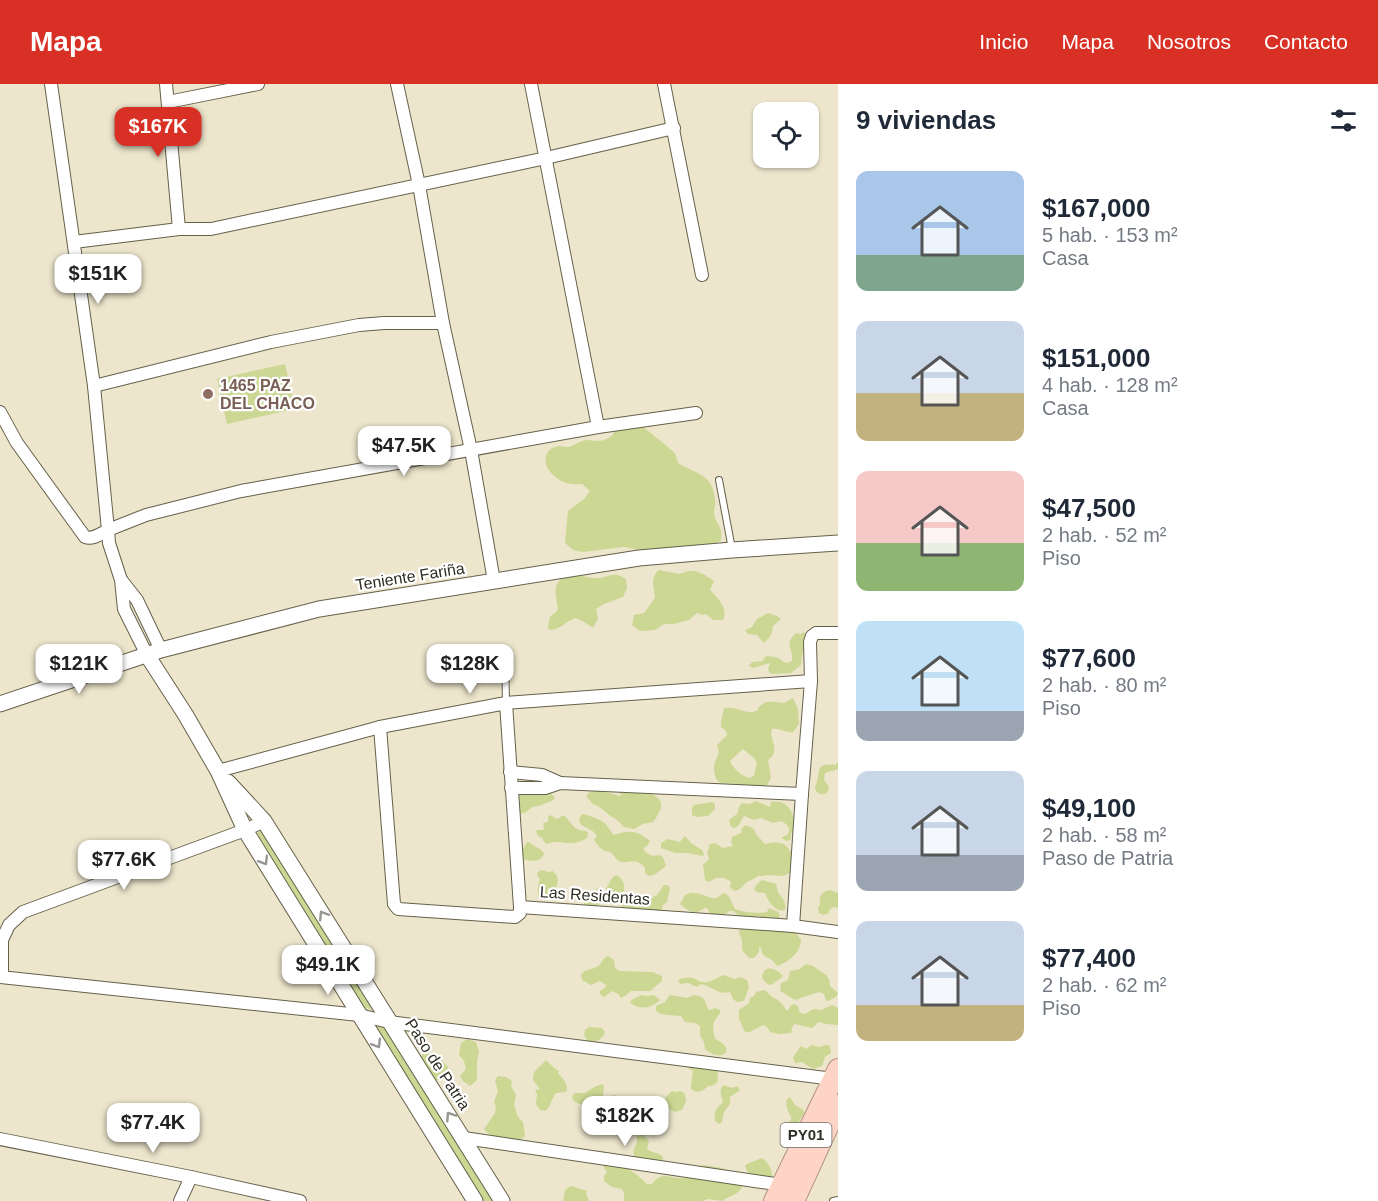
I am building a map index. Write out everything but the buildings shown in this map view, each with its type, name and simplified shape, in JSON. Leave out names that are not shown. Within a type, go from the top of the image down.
[{"type":"highway","name":"PY01","points":[[778,1193],[835,1074]]},
{"type":"highway","name":"PY01","points":[[794,1201],[832,1130],[838,1105]]},
{"type":"street","points":[[51,84],[94,386],[109,543],[121,580],[124,609],[154,653]]},
{"type":"street","points":[[166,84],[179,229]]},
{"type":"street","points":[[168,102],[258,84]]},
{"type":"street","points":[[397,84],[443,323],[471,450],[494,581]]},
{"type":"street","points":[[531,84],[598,427]]},
{"type":"street","points":[[664,84],[702,275]]},
{"type":"street","points":[[74,242],[179,229],[211,229],[546,158],[674,128]]},
{"type":"street","points":[[94,386],[272,342],[359,325],[443,323]]},
{"type":"street","points":[[0,412],[17,443],[85,537],[89,538],[146,515],[241,491],[598,427],[696,413]]},
{"type":"street","name":"Teniente Fariña","points":[[0,704],[154,653],[319,609],[639,558],[838,543]]},
{"type":"street","points":[[794,926],[811,681],[810,642],[816,633],[838,633]]},
{"type":"street","name":"Paso de Patria","points":[[154,653],[185,714],[218,771],[245,830],[475,1201]]},
{"type":"street","points":[[218,771],[380,727],[506,703],[811,681]]},
{"type":"street","points":[[506,703],[520,907]]},
{"type":"street","name":"Las Residentas","points":[[380,727],[394,904],[398,909],[515,917],[520,913],[520,907],[794,926],[838,932]]},
{"type":"street","name":"Paso de Patria","points":[[218,771],[264,821],[502,1201]]},
{"type":"street","points":[[510,772],[542,775],[560,783]]},
{"type":"street","points":[[511,788],[545,788],[560,783],[802,794]]},
{"type":"street","points":[[264,821],[23,912],[9,925],[2,940],[1,977],[359,1015],[389,1022],[835,1074]]},
{"type":"street","points":[[464,1138],[778,1193]]},
{"type":"street","points":[[0,1139],[300,1201]]},
{"type":"street","points":[[180,1201],[191,1177]]},
{"type":"lane","points":[[719,480],[732,550]]},
{"type":"lane","points":[[505,655],[506,703]]},
{"type":"lane","points":[[833,1201],[838,1200]]},
{"type":"green space","points":[[285,364],[295,409],[227,424],[217,379]]},
{"type":"green space","points":[[635,420],[675,453],[678,463],[702,476],[711,484],[714,491],[714,513],[721,533],[721,540],[713,546],[682,547],[674,552],[655,553],[624,547],[583,552],[573,550],[565,543],[568,511],[584,499],[590,491],[582,484],[566,483],[555,477],[547,466],[547,453],[554,447],[568,447],[586,440],[604,440],[612,436],[619,426]]},
{"type":"green space","points":[[659,570],[679,574],[695,571],[714,581],[710,590],[724,608],[723,620],[713,620],[706,614],[697,613],[689,620],[664,624],[655,630],[640,631],[632,625],[634,615],[644,613],[655,598],[654,579]]},
{"type":"green space","points":[[570,573],[595,578],[617,575],[626,579],[627,588],[623,597],[596,609],[598,619],[593,628],[575,618],[560,627],[549,630],[550,617],[558,610],[557,585]]},
{"type":"green space","points":[[768,613],[781,619],[773,626],[770,636],[764,643],[757,635],[748,634],[745,630]]},
{"type":"green space","points":[[804,632],[806,641],[801,665],[791,673],[771,674],[768,670],[770,663],[753,668],[749,666],[752,662],[762,661],[766,656],[778,658],[786,663],[792,661],[790,641],[796,633]]},
{"type":"green space","points":[[793,698],[798,709],[799,724],[793,732],[772,729],[774,752],[768,760],[771,778],[766,787],[753,788],[718,781],[714,765],[719,752],[717,745],[727,735],[721,727],[724,708],[753,712],[766,703],[784,703]],"holes":[[[743,749],[757,762],[754,776],[749,778],[733,767],[730,761]]]},
{"type":"green space","points":[[838,762],[838,769],[825,773],[824,780],[829,786],[828,791],[825,794],[818,793],[815,787],[819,770],[824,765],[835,765]]},
{"type":"green space","points":[[644,787],[659,799],[661,808],[653,822],[634,829],[624,827],[586,796],[593,791],[602,791],[621,796],[620,792]]},
{"type":"green space","points":[[516,791],[550,792],[555,798],[522,813],[518,812],[519,797]]},
{"type":"green space","points":[[756,801],[770,807],[771,802],[786,805],[794,818],[795,829],[791,833],[791,840],[786,841],[782,838],[789,831],[788,826],[782,821],[773,823],[761,818],[754,820],[744,816],[737,827],[733,828],[730,825],[729,820],[737,814],[742,803],[750,804]]},
{"type":"green space","points":[[712,802],[715,804],[715,809],[708,816],[692,815],[694,805]]},
{"type":"green space","points":[[582,814],[603,822],[614,835],[629,832],[641,835],[650,841],[643,848],[650,855],[663,857],[666,866],[649,876],[639,863],[619,861],[612,853],[599,846],[594,840],[597,836],[594,832],[580,824],[579,819]]},
{"type":"green space","points":[[550,815],[557,819],[565,816],[574,827],[588,833],[587,838],[575,843],[546,844],[536,831],[543,830],[543,823],[548,822]]},
{"type":"green space","points":[[746,825],[754,829],[765,844],[781,843],[790,850],[795,860],[792,872],[783,876],[758,876],[734,891],[730,887],[731,882],[726,879],[717,878],[709,882],[705,880],[703,864],[709,858],[707,853],[710,844],[715,843],[723,848],[733,846],[732,837],[741,833],[742,828]]},
{"type":"green space","points":[[263,830],[375,1010],[360,1007],[254,834]]},
{"type":"green space","points":[[685,836],[702,850],[703,856],[675,853],[661,848],[661,843],[668,839],[680,842]]},
{"type":"green space","points":[[527,842],[543,852],[540,859],[532,861],[523,859],[522,851]]},
{"type":"green space","points":[[541,870],[553,871],[557,876],[558,882],[555,890],[560,898],[557,901],[540,900],[538,890],[540,879],[537,873]]},
{"type":"green space","points":[[616,875],[623,882],[624,891],[618,897],[614,897],[608,895],[606,889]]},
{"type":"green space","points":[[762,880],[776,884],[785,902],[785,910],[778,910],[770,903],[765,893],[754,890]]},
{"type":"green space","points":[[664,885],[670,888],[667,902],[663,905],[661,912],[626,910],[618,904],[620,900],[632,899],[640,894],[650,899],[657,895]]},
{"type":"green space","points":[[598,888],[602,902],[595,908],[587,907],[584,903],[585,897]]},
{"type":"green space","points":[[825,891],[838,893],[838,908],[834,907],[828,914],[823,915],[819,913],[818,908],[821,896]]},
{"type":"green space","points":[[690,893],[717,898],[723,893],[729,897],[735,909],[760,913],[767,912],[769,908],[778,912],[780,916],[777,920],[757,916],[753,919],[741,917],[730,911],[718,918],[711,915],[707,908],[692,912],[680,904],[685,895]]},
{"type":"green space","points":[[739,921],[795,932],[801,940],[799,949],[790,959],[778,966],[763,955],[761,947],[754,958],[749,958],[742,950]]},
{"type":"green space","points":[[608,956],[614,960],[615,968],[619,971],[652,972],[662,976],[662,981],[650,991],[631,991],[621,998],[612,991],[604,997],[600,991],[606,985],[600,981],[591,985],[582,980],[581,975],[601,964]]},
{"type":"green space","points":[[806,964],[826,975],[830,986],[838,993],[836,997],[828,1001],[824,994],[819,992],[795,1000],[780,991],[781,983],[788,980],[790,971],[800,969]]},
{"type":"green space","points":[[772,969],[779,972],[783,976],[777,981],[781,983],[776,981],[769,985],[762,977],[765,970]]},
{"type":"green space","points":[[723,975],[747,980],[749,987],[744,1001],[737,1002],[730,992],[719,992],[701,984],[697,987],[688,983],[680,984],[678,980],[695,978],[700,982],[705,982]]},
{"type":"green space","points":[[764,990],[781,1002],[786,1010],[794,1004],[798,1006],[800,1013],[805,1014],[813,1009],[821,1010],[832,1005],[838,1008],[838,1025],[819,1022],[812,1028],[795,1024],[791,1033],[779,1034],[770,1032],[763,1025],[750,1032],[745,1032],[739,1019],[739,1010],[749,1003],[750,998],[756,992]]},
{"type":"green space","points":[[642,995],[654,995],[660,1000],[645,1007],[637,1007],[630,1002]]},
{"type":"green space","points":[[671,995],[687,998],[694,995],[699,996],[704,999],[708,1009],[720,1010],[713,1025],[713,1031],[715,1039],[725,1046],[726,1053],[715,1055],[705,1049],[700,1036],[700,1026],[695,1023],[685,1022],[681,1016],[664,1015],[656,1011],[657,1005],[665,1002]]},
{"type":"green space","points":[[372,1026],[386,1027],[498,1201],[475,1201]]},
{"type":"green space","points":[[589,1027],[602,1028],[605,1032],[598,1040],[588,1042],[584,1035],[585,1030]]},
{"type":"green space","points":[[467,1039],[476,1042],[479,1052],[477,1080],[470,1086],[460,1076],[466,1069],[459,1055],[461,1043]]},
{"type":"green space","points":[[812,1045],[830,1046],[831,1053],[825,1057],[822,1066],[813,1069],[802,1062],[795,1063],[793,1057],[801,1046],[806,1049]]},
{"type":"green space","points":[[428,1053],[440,1058],[448,1067],[435,1082],[420,1057]]},
{"type":"green space","points":[[546,1060],[559,1071],[567,1089],[566,1092],[556,1093],[545,1111],[540,1110],[536,1104],[535,1090],[540,1089],[533,1080],[534,1072]]},
{"type":"green space","points":[[686,1065],[717,1070],[717,1081],[702,1091],[693,1091],[691,1089],[693,1071]]},
{"type":"green space","points":[[498,1076],[512,1081],[511,1086],[516,1095],[514,1105],[518,1117],[523,1122],[525,1136],[516,1141],[498,1139],[484,1129],[495,1113],[494,1102],[498,1091],[495,1080]]},
{"type":"green space","points":[[603,1084],[604,1105],[610,1103],[614,1094],[621,1101],[622,1109],[607,1118],[591,1115],[587,1106],[576,1102],[572,1096],[575,1093],[585,1093]]},
{"type":"green space","points":[[723,1085],[733,1088],[737,1086],[740,1090],[730,1097],[730,1104],[719,1124],[715,1121],[715,1114],[723,1102],[721,1091]]},
{"type":"green space","points":[[672,1091],[681,1091],[685,1094],[686,1101],[682,1110],[675,1112],[666,1107],[664,1102]]},
{"type":"green space","points":[[790,1097],[795,1105],[805,1113],[790,1133],[785,1131],[785,1128],[792,1118],[786,1105]]},
{"type":"green space","points":[[640,1126],[646,1129],[645,1137],[649,1141],[647,1149],[661,1155],[663,1162],[635,1158],[637,1138],[634,1131]]},
{"type":"green space","points":[[762,1158],[771,1169],[771,1183],[755,1177],[746,1169],[745,1165]]},
{"type":"green space","points":[[602,1164],[627,1168],[647,1184],[652,1184],[663,1176],[685,1178],[697,1167],[705,1165],[736,1173],[744,1183],[737,1193],[722,1201],[708,1199],[702,1201],[624,1201],[622,1189],[612,1187],[604,1181],[607,1172]]},
{"type":"green space","points":[[571,1186],[587,1191],[589,1201],[563,1201],[565,1190]]},
{"type":"place","name":"1465 PAZ DEL CHACO","points":[[208,394]]}]
